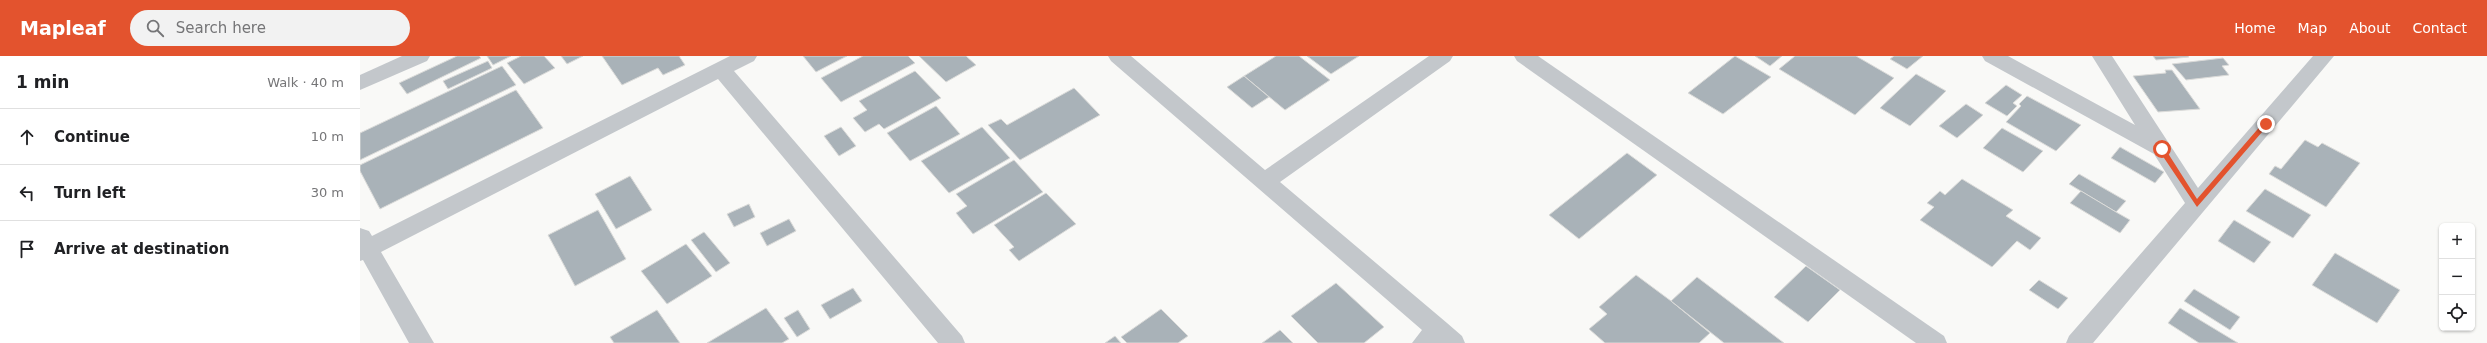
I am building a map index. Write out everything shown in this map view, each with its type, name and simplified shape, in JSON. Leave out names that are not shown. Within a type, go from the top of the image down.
[{"type":"street","points":[[360,83],[420,56]]},
{"type":"street","points":[[422,343],[362,246],[747,56]]},
{"type":"street","points":[[1118,56],[1265,181],[1439,339]]},
{"type":"street","points":[[1265,181],[1443,56]]},
{"type":"street","points":[[1524,56],[1935,343]]},
{"type":"street","points":[[1992,56],[2162,149]]},
{"type":"street","points":[[2102,56],[2197,204]]},
{"type":"street","points":[[2078,343],[2324,56]]},
{"type":"street","points":[[721,69],[953,343]]},
{"type":"building","points":[[457,56],[479,56],[481,58],[407,94],[399,83]]},
{"type":"building","points":[[487,56],[511,56],[493,65]]},
{"type":"building","points":[[521,56],[544,56],[555,68],[524,84],[507,63]]},
{"type":"building","points":[[561,56],[583,56],[567,64]]},
{"type":"building","points":[[602,56],[679,56],[685,65],[663,75],[658,68],[622,85]]},
{"type":"building","points":[[803,56],[847,56],[816,72]]},
{"type":"building","points":[[863,56],[908,56],[915,63],[841,102],[821,78]]},
{"type":"building","points":[[919,56],[966,56],[976,65],[946,82]]},
{"type":"building","points":[[1276,56],[1299,56],[1330,80],[1285,110],[1244,76]]},
{"type":"building","points":[[1307,56],[1359,56],[1331,74]]},
{"type":"building","points":[[1735,56],[1771,77],[1723,114],[1688,93]]},
{"type":"building","points":[[1755,56],[1782,56],[1770,66]]},
{"type":"building","points":[[1795,56],[1856,56],[1894,78],[1855,115],[1779,69]]},
{"type":"building","points":[[1894,56],[1923,56],[1907,69],[1890,59]]},
{"type":"building","points":[[2153,56],[2188,56],[2189,57],[2156,60]]},
{"type":"building","points":[[2223,58],[2229,65],[2222,66],[2229,75],[2186,80],[2172,64]]},
{"type":"building","points":[[488,61],[492,68],[448,89],[443,81]]},
{"type":"building","points":[[502,66],[516,85],[360,160],[360,133]]},
{"type":"building","points":[[2165,70],[2172,70],[2200,109],[2158,112],[2133,76],[2166,73]]},
{"type":"building","points":[[915,71],[941,98],[884,129],[879,124],[865,132],[853,118],[867,110],[859,101]]},
{"type":"building","points":[[1916,74],[1946,91],[1910,126],[1880,108]]},
{"type":"building","points":[[1244,76],[1269,97],[1252,108],[1227,87]]},
{"type":"building","points":[[2006,85],[2022,95],[2013,103],[2017,106],[2007,116],[1985,103]]},
{"type":"building","points":[[1074,88],[1100,115],[1020,160],[988,125],[1001,119],[1007,125]]},
{"type":"building","points":[[516,90],[543,128],[380,209],[360,171],[360,165]]},
{"type":"building","points":[[2027,96],[2081,125],[2056,151],[2006,122],[2021,106],[2019,104]]},
{"type":"building","points":[[1966,104],[1983,115],[1957,138],[1939,126]]},
{"type":"building","points":[[936,106],[960,134],[910,161],[887,133]]},
{"type":"building","points":[[841,127],[856,146],[839,156],[824,136]]},
{"type":"building","points":[[982,127],[1010,158],[949,193],[921,161]]},
{"type":"building","points":[[2002,128],[2043,151],[2023,172],[1983,148]]},
{"type":"building","points":[[2305,140],[2318,147],[2322,143],[2360,163],[2326,207],[2269,174],[2275,166],[2281,169]]},
{"type":"building","points":[[2120,147],[2164,172],[2155,183],[2111,158]]},
{"type":"building","points":[[1627,153],[1657,175],[1579,239],[1549,215]]},
{"type":"building","points":[[1014,160],[1043,192],[973,234],[956,213],[967,206],[956,194]]},
{"type":"building","points":[[2079,174],[2126,201],[2116,212],[2069,184]]},
{"type":"building","points":[[630,176],[652,210],[616,229],[595,194]]},
{"type":"building","points":[[1962,179],[2013,210],[2006,216],[2041,238],[2030,250],[2017,241],[1992,267],[1920,220],[1934,207],[1927,203],[1940,191],[1945,195]]},
{"type":"building","points":[[2265,189],[2311,215],[2293,238],[2246,211]]},
{"type":"building","points":[[2081,191],[2130,220],[2120,233],[2070,203]]},
{"type":"building","points":[[1046,193],[1076,224],[1019,261],[1009,250],[1014,247],[994,225]]},
{"type":"building","points":[[749,204],[755,217],[734,227],[727,214]]},
{"type":"building","points":[[598,210],[626,259],[575,286],[548,235]]},
{"type":"building","points":[[789,219],[796,231],[767,246],[760,233]]},
{"type":"building","points":[[2234,220],[2271,242],[2254,263],[2218,241]]},
{"type":"building","points":[[704,232],[730,263],[716,272],[691,240]]},
{"type":"building","points":[[686,244],[712,276],[667,304],[641,271]]},
{"type":"building","points":[[2335,253],[2400,290],[2377,323],[2312,285]]},
{"type":"building","points":[[1806,266],[1840,290],[1808,322],[1774,297]]},
{"type":"building","points":[[1636,275],[1710,333],[1699,343],[1605,343],[1589,329],[1607,314],[1599,307]]},
{"type":"building","points":[[1697,277],[1784,343],[1724,343],[1671,301]]},
{"type":"building","points":[[2039,280],[2068,298],[2058,309],[2029,290]]},
{"type":"building","points":[[1336,283],[1384,327],[1364,343],[1318,343],[1291,316]]},
{"type":"building","points":[[853,288],[862,301],[830,319],[821,305]]},
{"type":"building","points":[[2194,289],[2240,317],[2230,330],[2184,301]]},
{"type":"building","points":[[766,308],[789,339],[782,343],[707,343]]},
{"type":"building","points":[[2180,308],[2238,343],[2199,343],[2168,323]]},
{"type":"building","points":[[1161,309],[1188,336],[1178,343],[1127,343],[1121,337]]},
{"type":"building","points":[[657,310],[680,343],[614,343],[610,337]]},
{"type":"building","points":[[798,310],[810,329],[797,337],[784,318]]},
{"type":"building","points":[[1280,330],[1293,343],[1262,343]]},
{"type":"building","points":[[1115,336],[1121,343],[1105,343]]},
{"type":"route","points":[[2162,149],[2197,204],[2266,124]]}]
